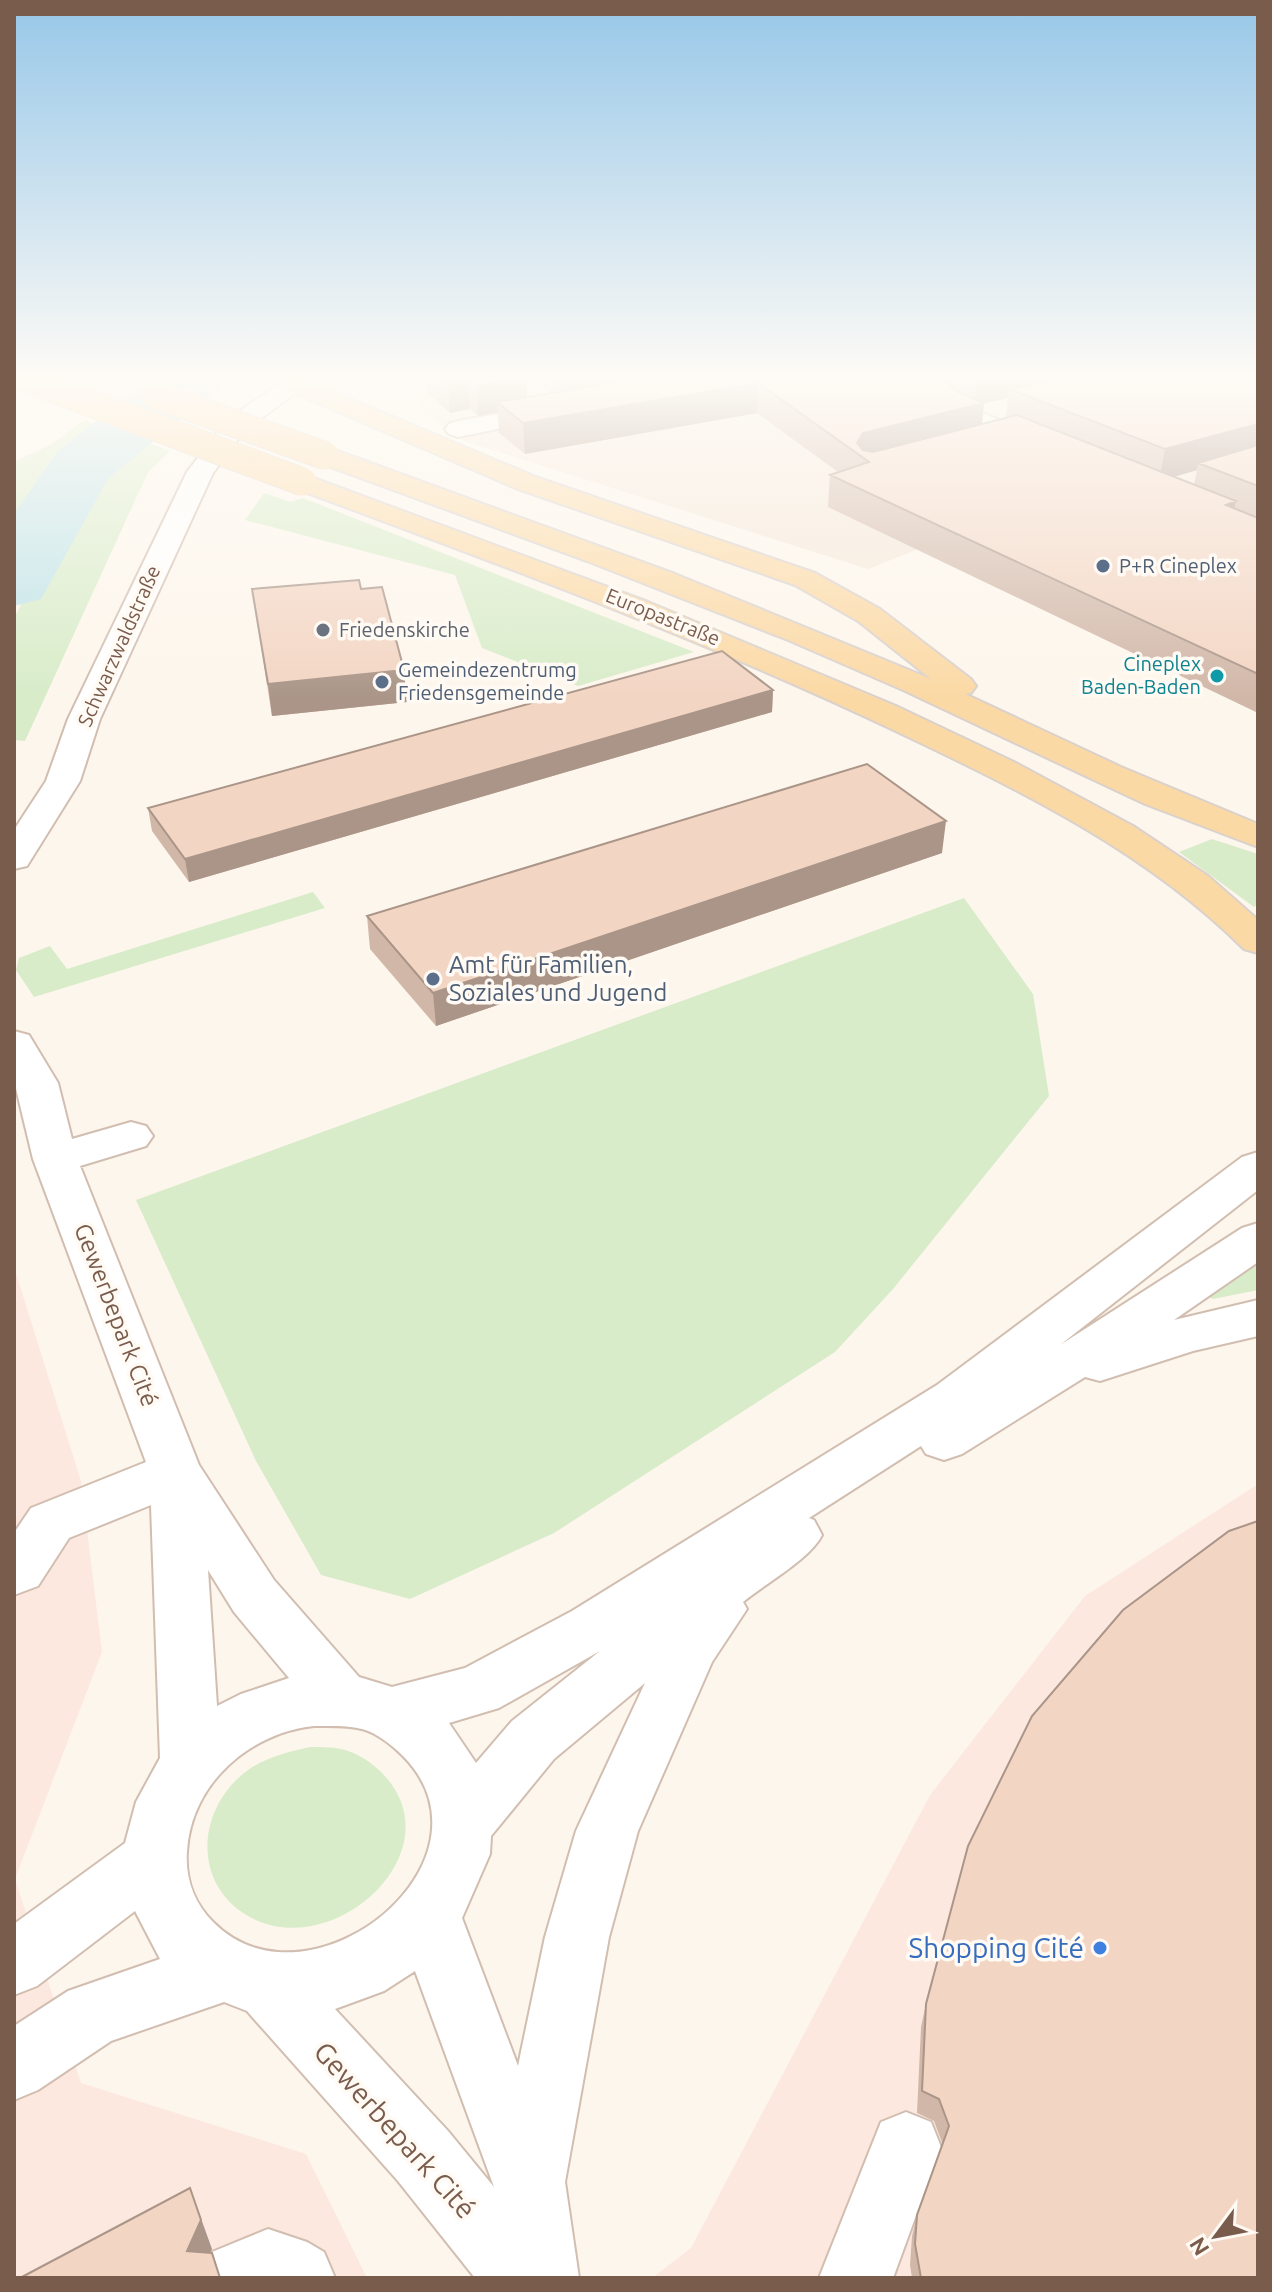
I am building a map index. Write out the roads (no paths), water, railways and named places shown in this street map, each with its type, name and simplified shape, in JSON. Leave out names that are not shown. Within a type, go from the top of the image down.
[{"type":"main road","name":"Europastraße","points":[[311,485],[672,620],[909,724],[1040,789],[1159,861],[1206,893],[1258,941]]},
{"type":"main road","name":"Europastraße","points":[[404,485],[713,599],[864,661],[1130,786],[1258,836]]},
{"type":"main road","points":[[533,485],[805,579],[869,615],[1014,731]]},
{"type":"street","name":"Schwarzwaldstraße","points":[[14,858],[63,781],[84,719],[194,485]]},
{"type":"street","name":"Gewerbepark Cité","points":[[14,1044],[37,1083],[55,1159],[176,1472],[254,1596],[367,1707]]},
{"type":"street","name":"Gewerbepark Cité","points":[[14,1115],[55,1159]]},
{"type":"street","points":[[55,1159],[131,1136]]},
{"type":"street","points":[[367,1707],[478,1690],[592,1628],[955,1399],[1258,1167]]},
{"type":"street","points":[[462,1825],[533,1740],[754,1561],[1151,1312],[1258,1239]]},
{"type":"street","points":[[1026,1388],[1187,1334],[1258,1318]]},
{"type":"street","name":"Gewerbepark Cité","points":[[176,1472],[190,1764]]},
{"type":"street","points":[[14,1572],[19,1570],[50,1523],[176,1472]]},
{"type":"street","points":[[529,2182],[577,1937],[607,1831],[690,1648],[754,1561]]},
{"type":"street","name":"Gewerbepark Cité","points":[[244,1977],[302,1984],[339,1977],[373,1963],[403,1943],[429,1917],[458,1857],[462,1825],[458,1789],[443,1759],[420,1732],[367,1707],[314,1700],[259,1713],[210,1743],[190,1764],[169,1794],[157,1827],[153,1860],[161,1905],[186,1942],[244,1977],[423,2156],[522,2278]]},
{"type":"street","points":[[14,1963],[153,1860]]},
{"type":"street","points":[[429,1917],[461,2009],[529,2182],[542,2278]]},
{"type":"street","points":[[24,2058],[92,2014],[244,1977]]},
{"type":"street","points":[[856,2278],[906,2147]]},
{"type":"street","points":[[238,2278],[262,2265],[281,2266],[298,2278]]},
{"type":"waterway","points":[[14,583],[69,485]]},
{"type":"place","name":"P+R Cineplex","points":[[1103,566]]},
{"type":"place","name":"Friedenskirche","points":[[323,630]]},
{"type":"place","name":"Cineplex Baden-Baden","points":[[1217,676]]},
{"type":"place","name":"Gemeindezentrumg Friedensgemeinde","points":[[382,682]]},
{"type":"place","name":"Amt für Familien, Soziales und Jugend","points":[[433,979]]},
{"type":"place","name":"Shopping Cité","points":[[1100,1948]]}]
